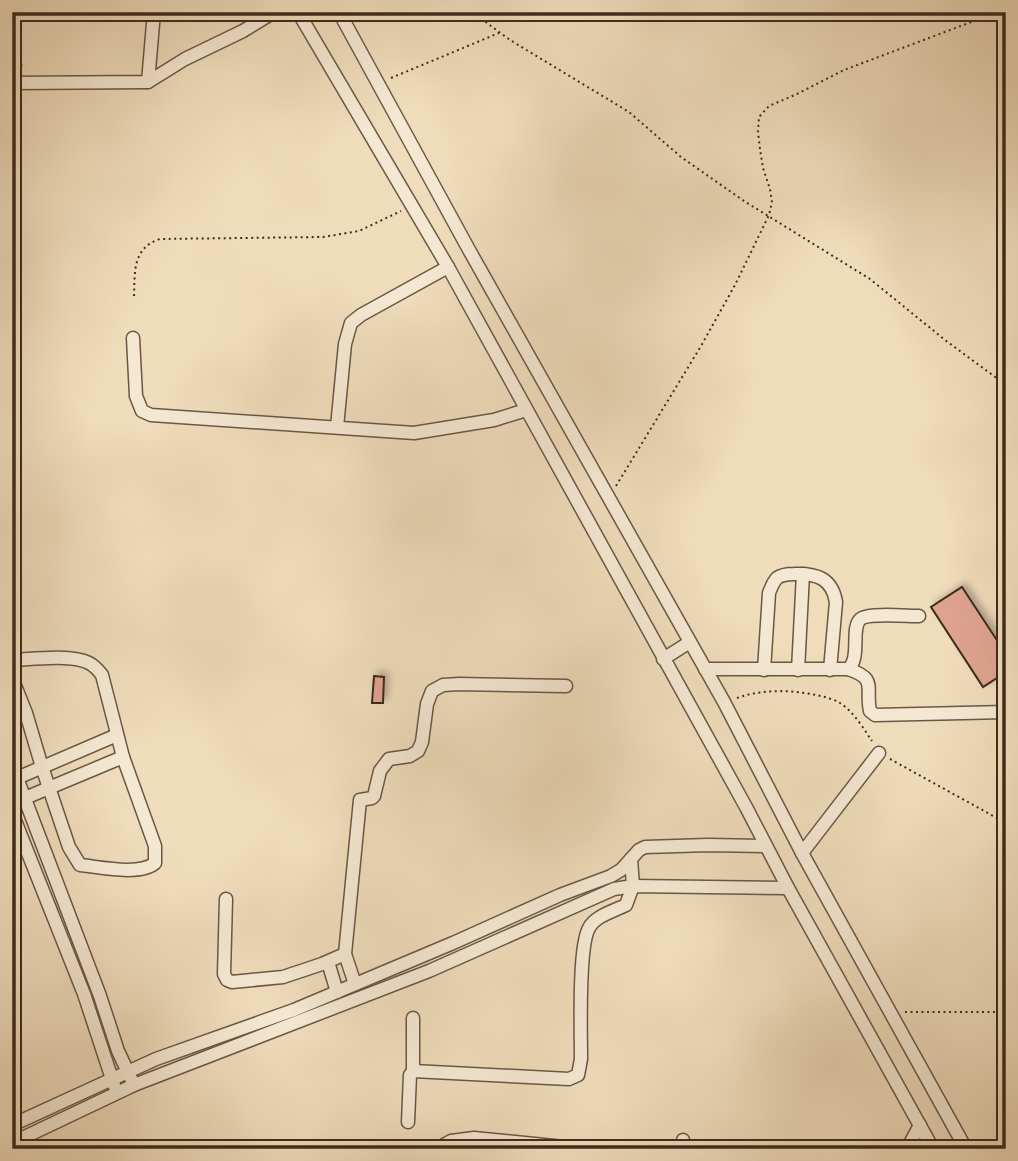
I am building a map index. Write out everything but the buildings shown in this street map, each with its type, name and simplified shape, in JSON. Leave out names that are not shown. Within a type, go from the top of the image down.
[{"type":"street","points":[[148,82],[154,12]]},
{"type":"street","points":[[12,83],[148,82],[185,58],[243,31],[274,12]]},
{"type":"street","points":[[298,12],[448,267],[933,1149]]},
{"type":"street","points":[[339,12],[468,248],[724,702],[802,853],[966,1149]]},
{"type":"street","points":[[337,427],[345,344],[351,323],[448,267]]},
{"type":"street","points":[[134,338],[136,396],[142,411],[151,415],[414,433],[494,420],[526,410]]},
{"type":"street","points":[[797,670],[803,574]]},
{"type":"street","points":[[764,670],[769,593],[777,578],[803,574],[829,583],[834,592],[836,602],[830,670]]},
{"type":"street","points":[[849,669],[855,661],[856,628],[859,620],[873,616],[919,617]]},
{"type":"street","points":[[663,659],[690,642]]},
{"type":"street","points":[[12,666],[14,660],[81,660],[95,667],[102,675],[123,757],[155,846],[155,863],[150,867],[126,870],[80,865],[69,847],[12,678]]},
{"type":"street","points":[[705,669],[849,669],[867,680],[870,711],[875,715],[1006,712]]},
{"type":"street","points":[[355,984],[345,954],[360,800],[374,796],[380,771],[389,759],[410,756],[418,751],[432,691],[443,685],[459,684],[566,686]]},
{"type":"street","points":[[117,735],[42,767],[15,771],[118,1051],[134,1085]]},
{"type":"street","points":[[802,853],[879,753]]},
{"type":"street","points":[[25,798],[123,757]]},
{"type":"street","points":[[12,813],[84,994],[116,1092]]},
{"type":"street","points":[[12,1143],[116,1092],[320,1007],[337,992],[560,895],[611,876],[621,870],[639,850],[654,845],[766,846]]},
{"type":"street","points":[[413,1071],[569,1079],[578,1075],[586,936],[589,926],[598,918],[626,905],[633,886],[631,859]]},
{"type":"street","points":[[12,1125],[156,1059],[429,971],[614,889],[633,886],[788,888]]},
{"type":"street","points":[[226,899],[224,974],[227,980],[232,982],[282,977],[345,954]]},
{"type":"street","points":[[328,962],[337,992]]},
{"type":"street","points":[[408,1122],[410,1075],[413,1071],[413,1018]]},
{"type":"street","points":[[907,1149],[920,1125]]},
{"type":"street","points":[[438,1149],[451,1141],[474,1138],[584,1149]]},
{"type":"path","points":[[472,12],[500,33],[629,112],[681,157],[744,201],[870,279],[1006,385]]},
{"type":"path","points":[[609,498],[701,346],[735,285],[768,216],[772,202],[763,168],[759,117],[769,106],[844,70],[998,12]]},
{"type":"path","points":[[378,83],[500,33]]},
{"type":"path","points":[[134,296],[135,268],[140,252],[152,241],[323,237],[345,234],[359,231],[411,205]]},
{"type":"path","points":[[724,702],[749,694],[778,691],[839,701],[856,718],[879,753],[1006,823]]},
{"type":"path","points":[[890,1012],[1006,1012]]}]
